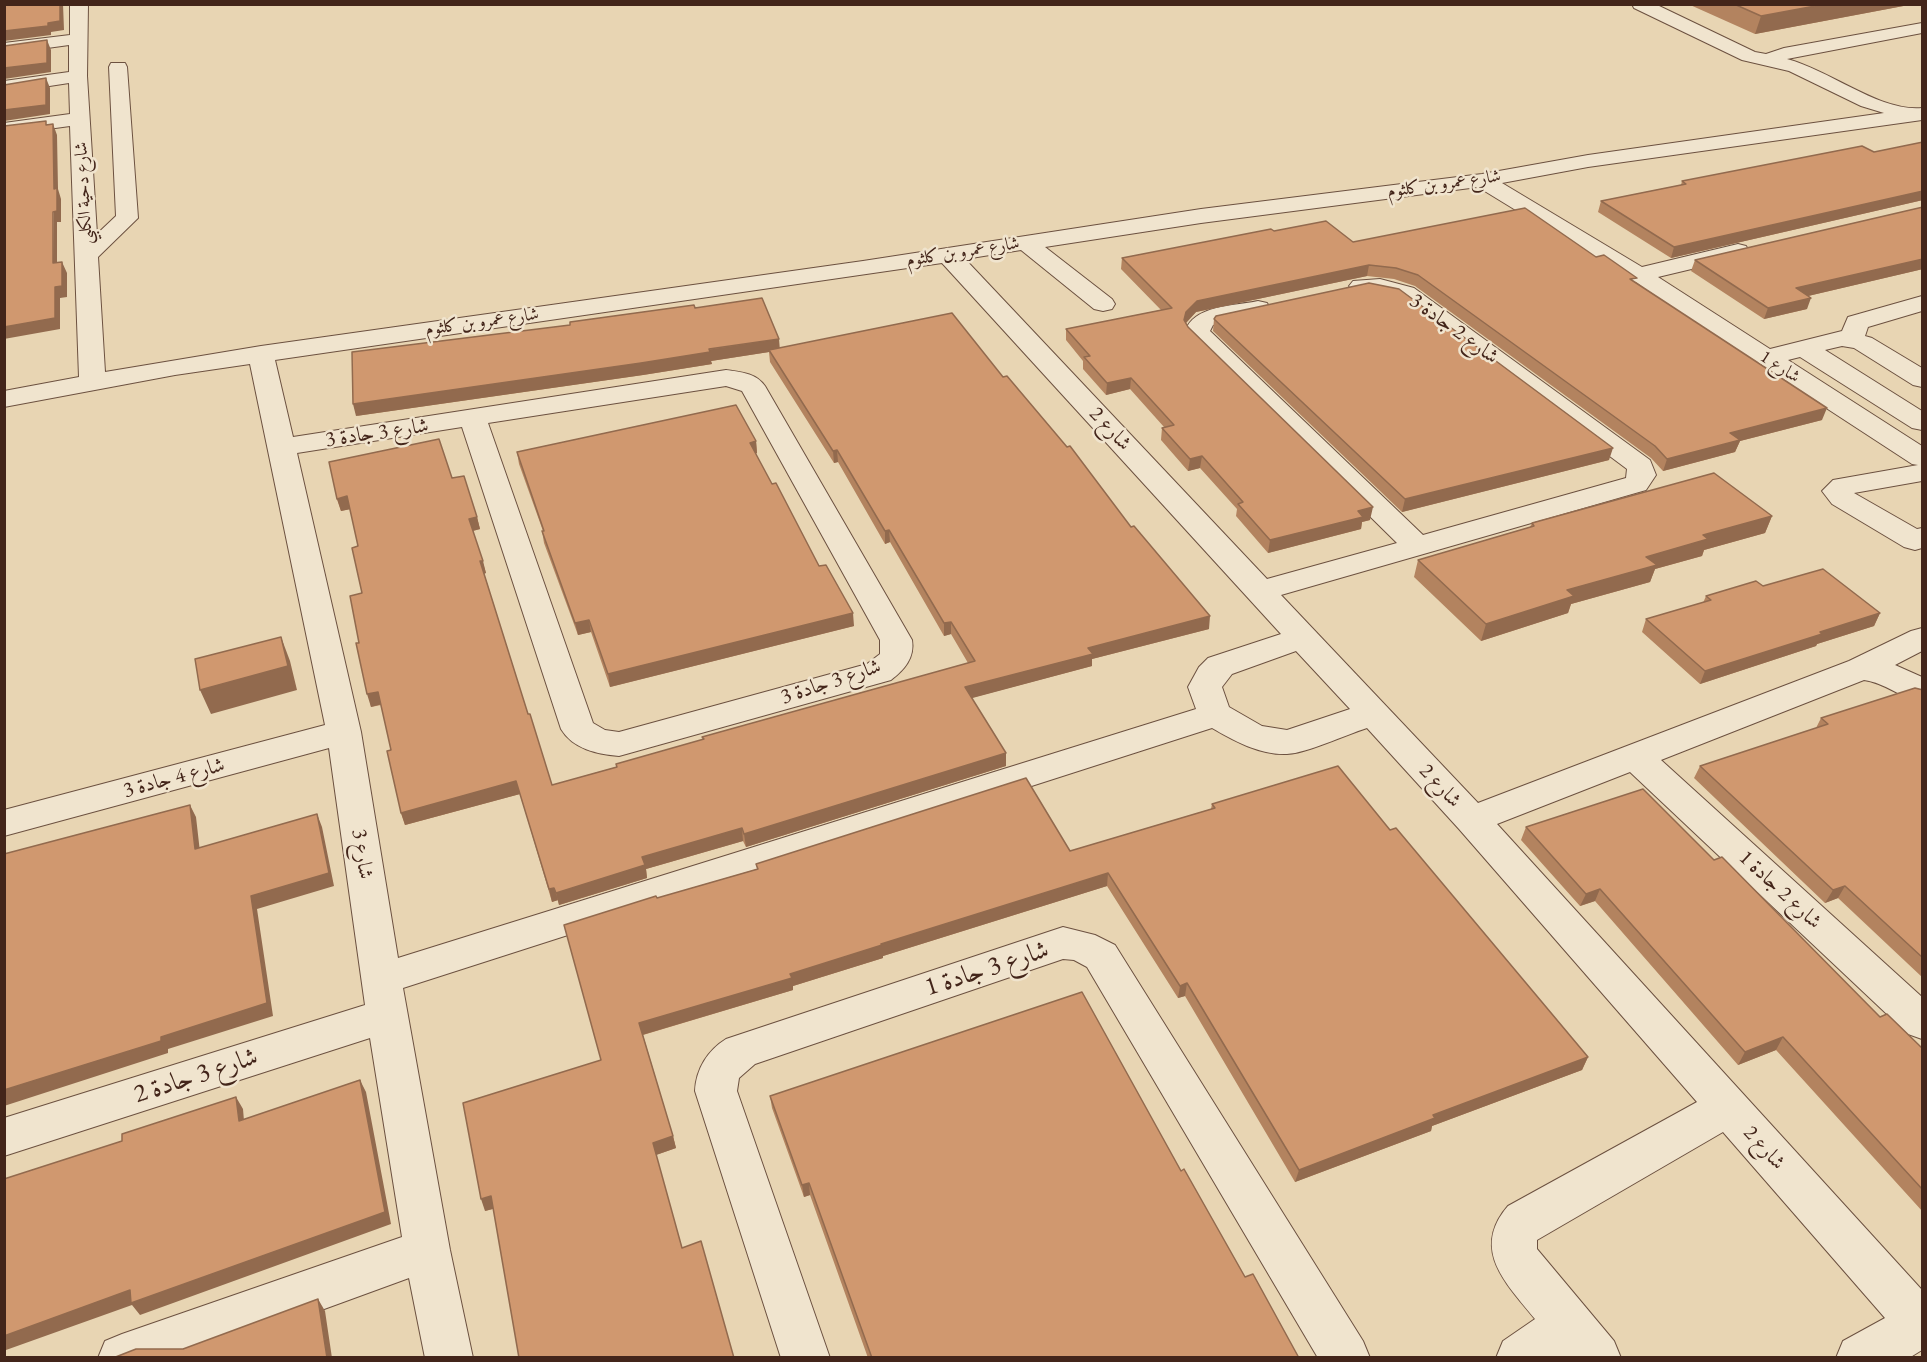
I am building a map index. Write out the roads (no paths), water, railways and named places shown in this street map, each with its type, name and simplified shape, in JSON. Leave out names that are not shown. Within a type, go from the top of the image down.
[{"type":"street","name":"شارع دحية الكلبي","points":[[80,4],[77,39],[78,76],[93,381]]},
{"type":"street","points":[[1640,4],[1749,56],[1795,68],[1868,102],[1918,114]]},
{"type":"street","points":[[1768,60],[1784,54],[1923,28]]},
{"type":"street","points":[[4,49],[77,39]]},
{"type":"street","points":[[1768,60],[1777,70],[1881,119]]},
{"type":"street","points":[[87,255],[127,218],[118,67]]},
{"type":"street","points":[[4,87],[78,76]]},
{"type":"street","name":"شارع عمرو بن كلثوم","points":[[4,399],[93,381],[261,354],[948,255],[1201,216],[1482,180],[1588,161],[1918,114]]},
{"type":"street","points":[[4,129],[80,119]]},
{"type":"street","name":"شارع 1","points":[[1482,180],[1638,275],[1923,458]]},
{"type":"street","points":[[1026,243],[1103,304]]},
{"type":"street","points":[[1638,275],[1763,245]]},
{"type":"street","name":"شارع 2","points":[[948,255],[1472,820],[1922,1324]]},
{"type":"street","name":"شارع 2 جادة 3","points":[[1260,591],[1636,484],[1640,480],[1642,471],[1640,466],[1406,293],[1394,288],[1366,285],[1332,292]]},
{"type":"street","points":[[1286,302],[1205,319],[1197,332],[1417,546]]},
{"type":"street","points":[[1851,340],[1857,322],[1923,303]]},
{"type":"street","points":[[1766,358],[1842,338],[1863,343],[1923,379]]},
{"type":"street","points":[[1804,348],[1923,422]]},
{"type":"street","name":"شارع 3","points":[[261,354],[344,732],[427,1250],[449,1358]]},
{"type":"street","name":"شارع 3 جادة 3","points":[[281,447],[726,378],[748,382],[896,640],[898,649],[896,657],[879,672],[619,744],[596,741],[585,735],[578,729],[473,419]]},
{"type":"street","points":[[1920,542],[1842,498],[1836,491],[1843,486],[1923,473]]},
{"type":"street","points":[[1301,638],[1220,666],[1211,675],[1205,687],[1208,700],[1216,715],[1250,735],[1271,741],[1288,742],[1372,714]]},
{"type":"street","points":[[1472,820],[1862,669],[1923,638]]},
{"type":"street","points":[[1862,669],[1897,676],[1923,692]]},
{"type":"street","name":"شارع 3 جادة 2","points":[[4,1137],[385,997],[1216,715]]},
{"type":"street","name":"شارع 4 جادة 3","points":[[4,824],[344,732]]},
{"type":"street","name":"شارع 2 جادة 1","points":[[1637,758],[1923,1022]]},
{"type":"street","name":"شارع 3 جادة 1","points":[[806,1358],[716,1091],[719,1072],[725,1063],[741,1051],[1063,943],[1081,946],[1101,956],[1346,1358]]},
{"type":"street","points":[[1520,1358],[1583,1341],[1516,1260],[1512,1245],[1515,1231],[1524,1221],[1728,1107]]},
{"type":"street","points":[[122,1358],[427,1250]]},
{"type":"street","points":[[1860,1358],[1922,1324]]}]
